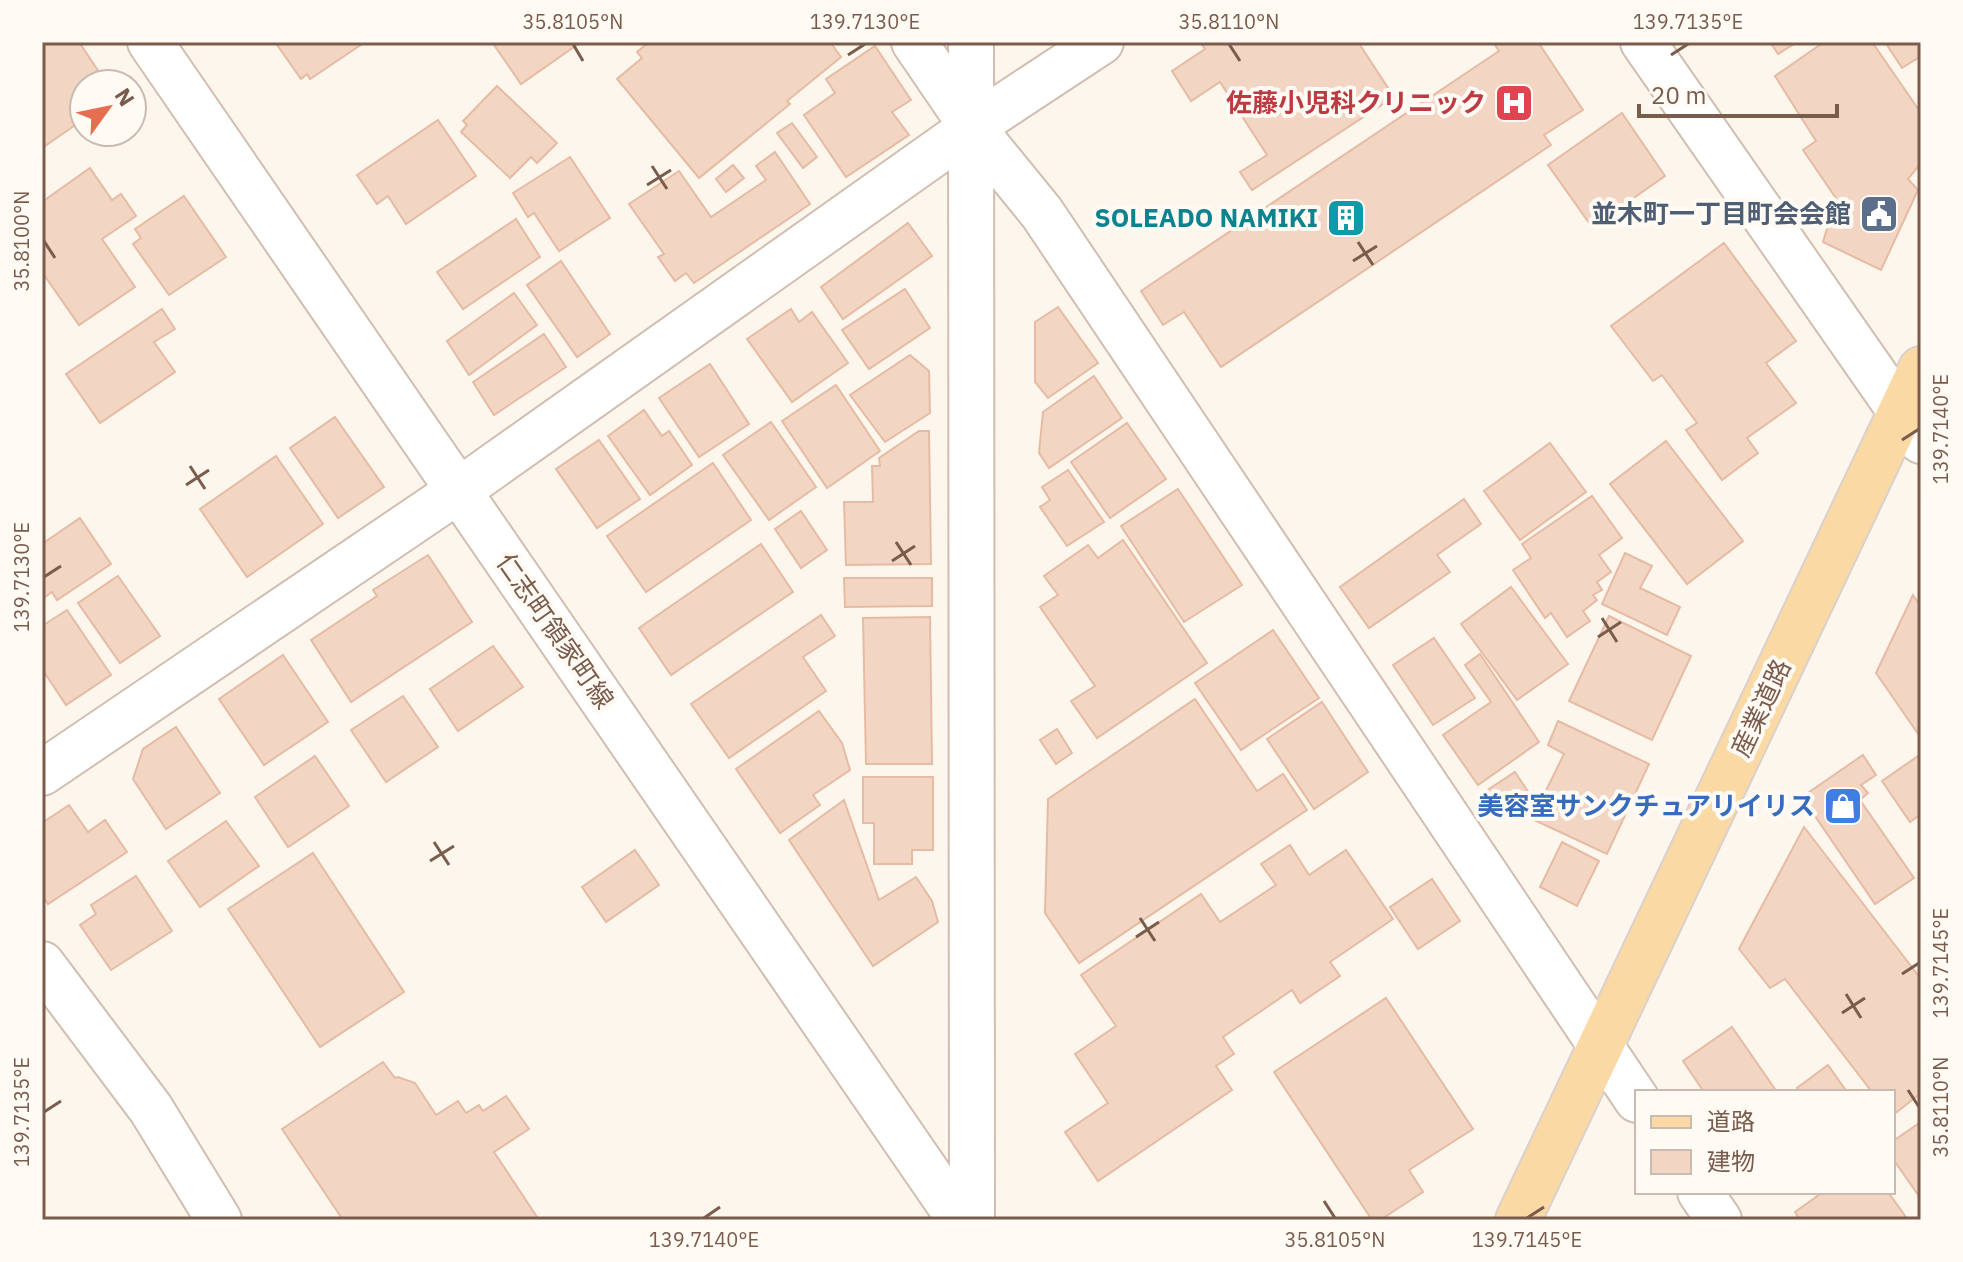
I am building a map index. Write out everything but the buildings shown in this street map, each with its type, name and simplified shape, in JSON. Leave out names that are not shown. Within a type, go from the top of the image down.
[{"type":"main road","name":"産業道路","points":[[1518,1220],[1911,426],[1921,369]]},
{"type":"street","name":"仁志町領家町線","points":[[150,42],[960,1220]]},
{"type":"street","points":[[914,42],[972,127],[1042,213],[1635,1097]]},
{"type":"street","points":[[971,42],[972,1220]]},
{"type":"street","points":[[42,773],[458,491],[972,127],[1101,42]]},
{"type":"street","points":[[1643,42],[1911,426]]},
{"type":"street","points":[[42,964],[151,1109],[219,1220]]},
{"type":"street","points":[[1701,1194],[1719,1220]]},
{"type":"place","name":"佐藤小児科クリニック","points":[[1514,103]]},
{"type":"place","name":"並木町一丁目町会会館","points":[[1879,214]]},
{"type":"place","name":"SOLEADO NAMIKI","points":[[1346,218]]},
{"type":"place","name":"美容室サンクチュアリイリス","points":[[1843,806]]}]
